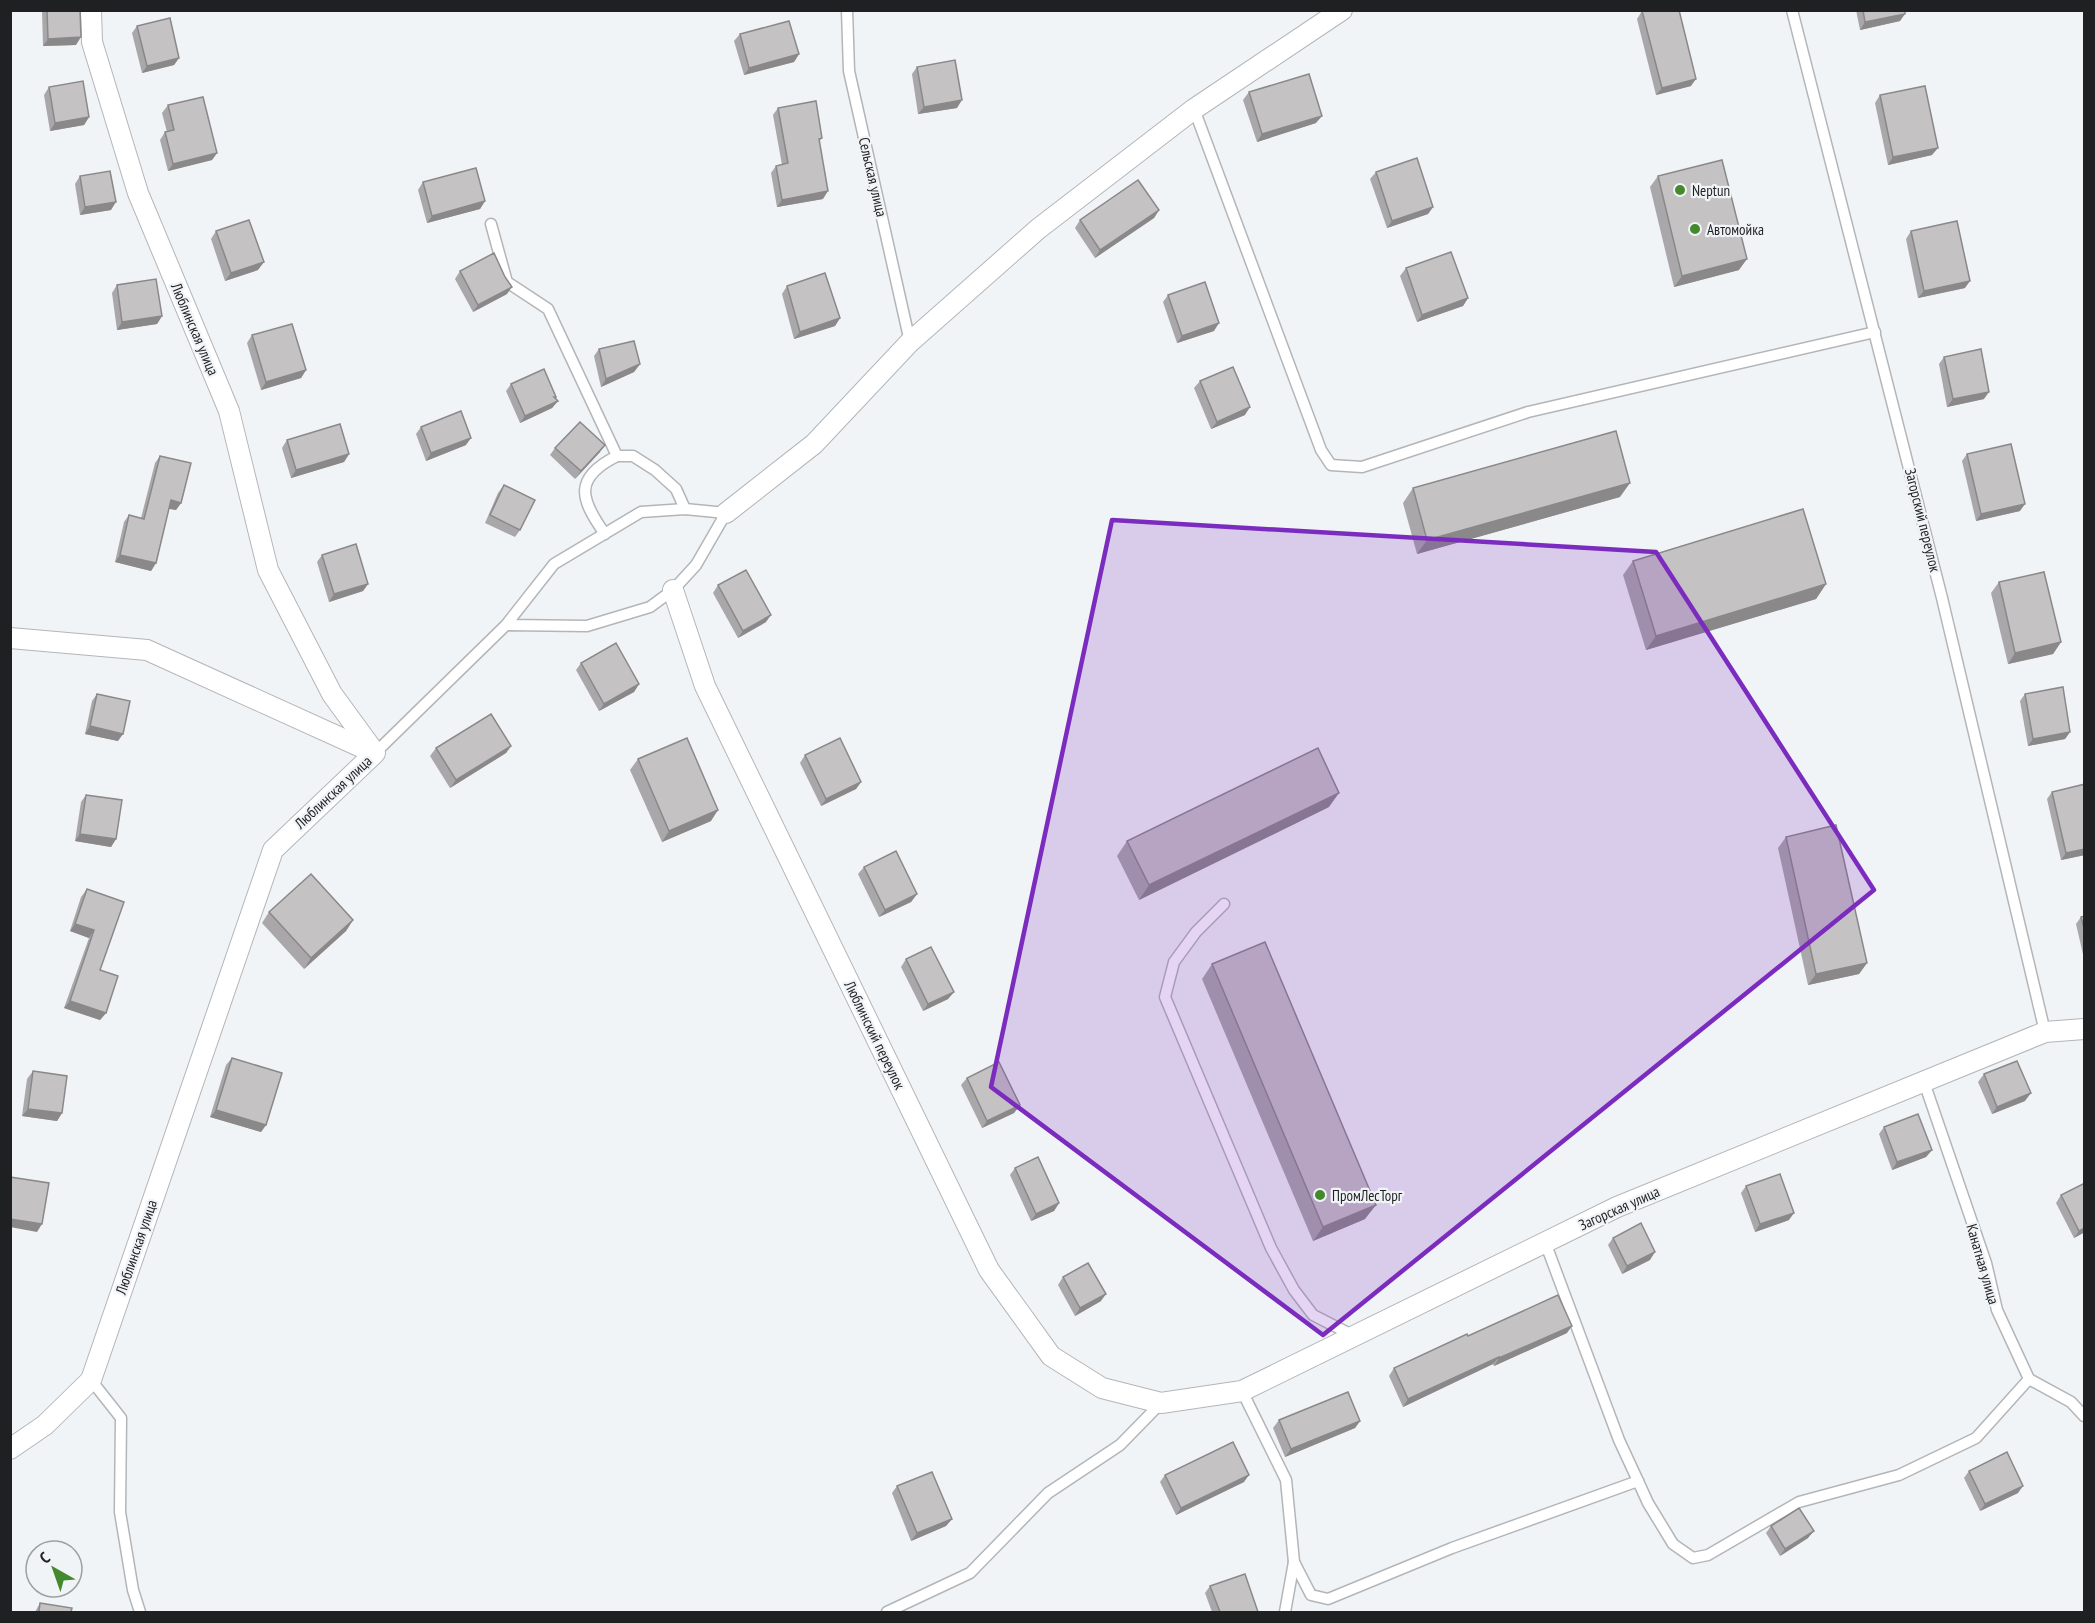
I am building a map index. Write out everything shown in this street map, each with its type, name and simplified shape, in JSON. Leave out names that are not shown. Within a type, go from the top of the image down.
[{"type":"street","name":"Люблинская улица","points":[[10,1449],[45,1425],[91,1380],[273,850],[375,753],[332,694],[268,570],[229,411],[138,193],[92,42],[91,10]]},
{"type":"street","points":[[726,513],[814,444],[910,342],[1038,229],[1194,109],[1342,10]]},
{"type":"street","name":"Люблинский переулок","points":[[673,590],[705,686],[989,1270],[1051,1356],[1102,1388],[1161,1403]]},
{"type":"street","points":[[10,638],[147,650],[375,753]]},
{"type":"street","name":"Загорская улица","points":[[1161,1403],[1242,1391],[1617,1207],[2045,1032],[2085,1029]]},
{"type":"lane","name":"Сельская улица","points":[[847,10],[849,71],[910,342]]},
{"type":"lane","name":"Загорский переулок","points":[[1792,10],[1942,598],[2045,1032]]},
{"type":"lane","points":[[1194,109],[1321,450],[1332,465],[1362,467],[1528,411],[1875,332]]},
{"type":"lane","points":[[491,224],[507,282],[548,309],[617,456]]},
{"type":"lane","points":[[605,534],[591,514],[584,498],[587,482],[599,465],[617,456],[633,456],[655,470],[676,489],[685,509]]},
{"type":"lane","points":[[375,753],[506,625],[554,564],[641,512],[685,509],[726,513],[696,565],[673,590],[650,607],[587,626],[506,625]]},
{"type":"lane","points":[[1224,903],[1196,932],[1174,962],[1165,997],[1270,1248],[1294,1290],[1313,1315],[1354,1336]]},
{"type":"lane","name":"Канатная улица","points":[[1923,1082],[1986,1263],[1997,1310],[2029,1379]]},
{"type":"lane","points":[[1545,1242],[1619,1440],[1648,1503],[1673,1544],[1693,1557],[1708,1555],[1799,1502],[1899,1475],[1976,1438],[2029,1379],[2071,1402],[2085,1416]]},
{"type":"lane","points":[[91,1380],[121,1418],[120,1512],[133,1590],[140,1612]]},
{"type":"lane","points":[[1242,1391],[1286,1480],[1294,1562],[1285,1612]]},
{"type":"lane","points":[[887,1612],[970,1573],[1048,1493],[1120,1445],[1161,1403]]},
{"type":"lane","points":[[1294,1562],[1311,1595],[1328,1599],[1452,1548],[1638,1481]]},
{"type":"highlighted area","points":[[1112,520],[1656,552],[1874,890],[1323,1335],[991,1087]]},
{"type":"building","points":[[47,10],[80,10],[81,37],[48,39]]},
{"type":"building","points":[[1679,10],[1696,79],[1662,88],[1642,11]]},
{"type":"building","points":[[1863,10],[1905,10],[1905,14],[1865,22]]},
{"type":"building","points":[[170,18],[179,58],[147,66],[137,26]]},
{"type":"building","points":[[789,21],[799,54],[749,68],[740,34]]},
{"type":"building","points":[[955,60],[962,100],[924,107],[917,67]]},
{"type":"building","points":[[1309,74],[1322,116],[1262,134],[1249,92]]},
{"type":"building","points":[[83,81],[89,117],[55,123],[49,87]]},
{"type":"building","points":[[1925,86],[1938,148],[1893,157],[1880,95]]},
{"type":"building","points":[[203,97],[217,153],[173,164],[165,132],[174,130],[168,105]]},
{"type":"building","points":[[816,101],[822,138],[819,139],[828,191],[782,200],[776,166],[788,163],[778,108]]},
{"type":"building","points":[[1417,158],[1433,207],[1392,221],[1376,172]]},
{"type":"building","name":"Автомойка","points":[[1722,160],[1747,259],[1682,276],[1658,176]]},
{"type":"building","points":[[476,168],[485,201],[432,216],[423,182]]},
{"type":"building","points":[[110,171],[116,202],[85,207],[80,176]]},
{"type":"building","points":[[1138,180],[1159,210],[1100,250],[1080,220]]},
{"type":"building","points":[[249,220],[264,262],[231,273],[216,231]]},
{"type":"building","points":[[1957,221],[1970,281],[1924,291],[1911,231]]},
{"type":"building","points":[[1451,252],[1468,298],[1422,315],[1406,268]]},
{"type":"building","points":[[494,253],[512,287],[478,305],[460,271]]},
{"type":"building","points":[[825,273],[840,318],[800,332],[787,286]]},
{"type":"building","points":[[156,279],[162,316],[122,322],[117,285]]},
{"type":"building","points":[[1205,282],[1219,323],[1182,336],[1168,295]]},
{"type":"building","points":[[292,324],[306,370],[266,382],[252,335]]},
{"type":"building","points":[[634,341],[640,364],[606,379],[599,349]]},
{"type":"building","points":[[1981,349],[1989,392],[1953,399],[1944,357]]},
{"type":"building","points":[[1233,367],[1250,407],[1217,422],[1200,381]]},
{"type":"building","points":[[544,369],[556,397],[554,397],[558,401],[525,416],[511,384]]},
{"type":"building","points":[[461,411],[471,438],[431,453],[421,427]]},
{"type":"building","points":[[580,422],[605,445],[581,471],[555,448]]},
{"type":"building","points":[[340,424],[349,454],[296,470],[287,440]]},
{"type":"building","points":[[1616,431],[1630,483],[1427,540],[1413,488]]},
{"type":"building","points":[[2011,444],[2025,504],[1981,514],[1967,454]]},
{"type":"building","points":[[160,456],[191,463],[181,503],[171,500],[156,563],[120,555],[129,515],[144,519]]},
{"type":"building","points":[[504,485],[535,500],[520,530],[490,515]]},
{"type":"building","points":[[1803,509],[1826,584],[1656,636],[1633,561]]},
{"type":"building","points":[[356,544],[368,584],[334,594],[322,555]]},
{"type":"building","points":[[746,570],[771,615],[743,631],[718,585]]},
{"type":"building","points":[[2044,572],[2061,642],[2015,653],[1999,582]]},
{"type":"building","points":[[616,643],[639,684],[604,704],[581,663]]},
{"type":"building","points":[[2063,687],[2070,732],[2033,739],[2025,694]]},
{"type":"building","points":[[97,694],[130,701],[123,734],[90,726]]},
{"type":"building","points":[[491,714],[511,746],[456,780],[436,748]]},
{"type":"building","points":[[687,738],[718,810],[669,831],[638,759]]},
{"type":"building","points":[[840,738],[861,782],[826,799],[805,755]]},
{"type":"building","points":[[1318,748],[1339,793],[1149,885],[1127,841]]},
{"type":"building","points":[[2085,784],[2085,849],[2066,853],[2052,792]]},
{"type":"building","points":[[86,795],[122,800],[116,839],[80,834]]},
{"type":"building","points":[[1836,825],[1867,963],[1816,974],[1786,837]]},
{"type":"building","points":[[896,851],[917,894],[885,910],[864,867]]},
{"type":"building","points":[[311,874],[353,920],[311,958],[269,912]]},
{"type":"building","points":[[87,889],[124,902],[100,970],[118,976],[106,1013],[70,1001],[94,930],[75,924]]},
{"type":"building","points":[[2085,916],[2085,932],[2081,917]]},
{"type":"building","points":[[1265,942],[1376,1205],[1323,1227],[1212,964]]},
{"type":"building","points":[[931,947],[954,992],[928,1004],[906,959]]},
{"type":"building","points":[[232,1058],[282,1073],[266,1125],[216,1110]]},
{"type":"building","points":[[2017,1061],[2031,1093],[1997,1107],[1984,1074]]},
{"type":"building","points":[[999,1062],[1020,1105],[987,1121],[967,1078]]},
{"type":"building","points":[[33,1071],[67,1076],[62,1113],[28,1109]]},
{"type":"building","points":[[1918,1114],[1932,1150],[1897,1162],[1884,1127]]},
{"type":"building","points":[[1038,1157],[1059,1203],[1036,1214],[1015,1168]]},
{"type":"building","points":[[1780,1174],[1794,1213],[1760,1224],[1746,1186]]},
{"type":"building","points":[[10,1177],[49,1183],[42,1224],[10,1219]]},
{"type":"building","points":[[2085,1183],[2085,1228],[2079,1231],[2061,1195]]},
{"type":"building","points":[[1641,1223],[1655,1252],[1627,1266],[1613,1238]]},
{"type":"building","points":[[1088,1263],[1106,1294],[1080,1308],[1063,1277]]},
{"type":"building","points":[[1558,1295],[1572,1326],[1408,1399],[1394,1368]]},
{"type":"building","points":[[1348,1392],[1360,1421],[1291,1449],[1279,1420]]},
{"type":"building","points":[[1233,1442],[1249,1475],[1181,1508],[1165,1475]]},
{"type":"building","points":[[2007,1452],[2023,1486],[1985,1504],[1969,1471]]},
{"type":"building","points":[[932,1472],[952,1519],[917,1533],[897,1486]]},
{"type":"building","points":[[1799,1508],[1814,1531],[1785,1549],[1771,1526]]},
{"type":"building","points":[[1245,1574],[1258,1612],[1220,1612],[1210,1586]]},
{"type":"building","points":[[40,1603],[72,1608],[71,1612],[39,1612]]},
{"type":"place","name":"Neptun","points":[[1680,190]]},
{"type":"place","name":"Автомойка","points":[[1695,229]]},
{"type":"place","name":"ПромЛесТорг","points":[[1320,1195]]}]
